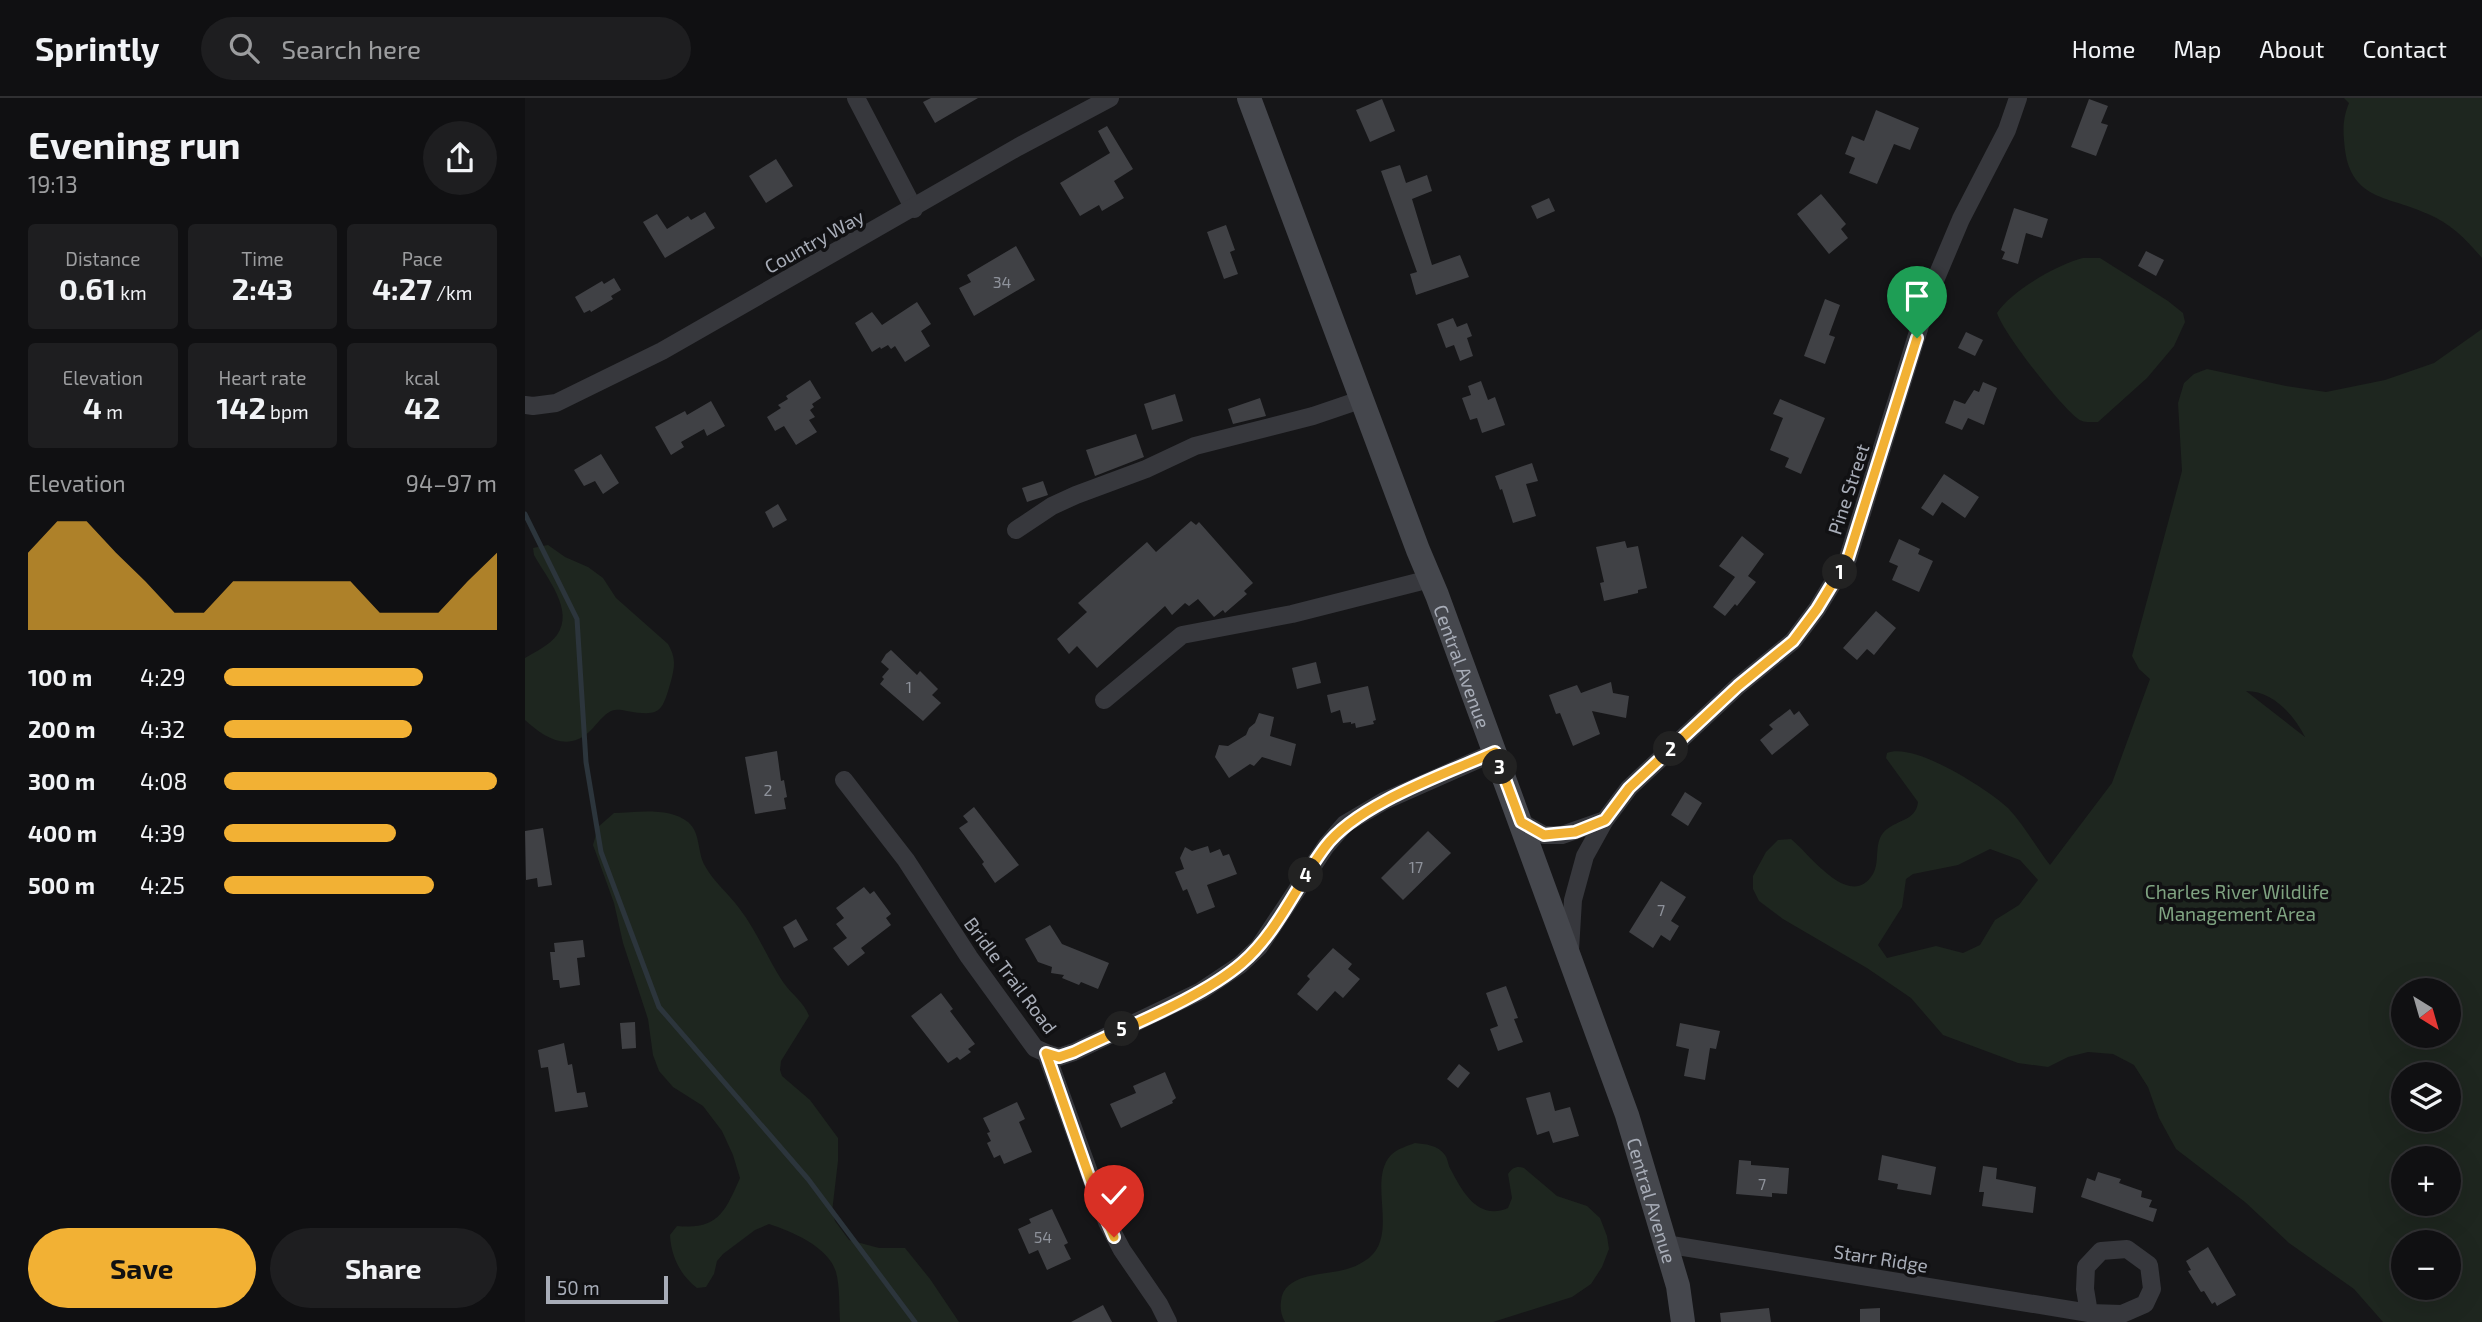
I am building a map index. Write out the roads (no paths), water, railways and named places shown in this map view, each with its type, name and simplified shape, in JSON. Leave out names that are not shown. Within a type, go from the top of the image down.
[{"type":"main road","name":"Central Avenue","points":[[1249,98],[1570,953],[1627,1115],[1678,1286],[1683,1322]]},
{"type":"street","points":[[856,98],[914,209]]},
{"type":"street","name":"Country Way","points":[[528,408],[556,403],[662,351],[1110,98]]},
{"type":"street","name":"Pine Street","points":[[1570,953],[1573,900],[1585,856],[1605,820],[1629,788],[1738,686],[1793,641],[1817,609],[1848,558],[1931,290],[1962,219],[2007,130],[2018,98]]},
{"type":"street","points":[[1016,530],[1052,506],[1146,469],[1195,446],[1313,416],[1363,399]]},
{"type":"street","points":[[1104,700],[1182,635],[1292,614],[1430,579]]},
{"type":"street","points":[[1046,1053],[1059,1057],[1074,1052],[1201,991],[1230,972],[1259,947],[1325,846],[1345,824],[1384,802],[1495,752]]},
{"type":"street","name":"Bridle Trail Road","points":[[844,780],[906,860],[969,957],[1035,1048],[1046,1053],[1107,1223],[1122,1250],[1160,1304],[1168,1322]]},
{"type":"street","points":[[1521,822],[1544,835],[1562,835],[1605,820]]},
{"type":"street","name":"Starr Ridge","points":[[1665,1244],[2089,1313]]},
{"type":"waterway","points":[[525,514],[577,619],[586,762],[601,852],[659,1007],[808,1179],[915,1322]]},
{"type":"park label","name":"Charles River Wildlife Management Area","points":[[2237,902]]}]
